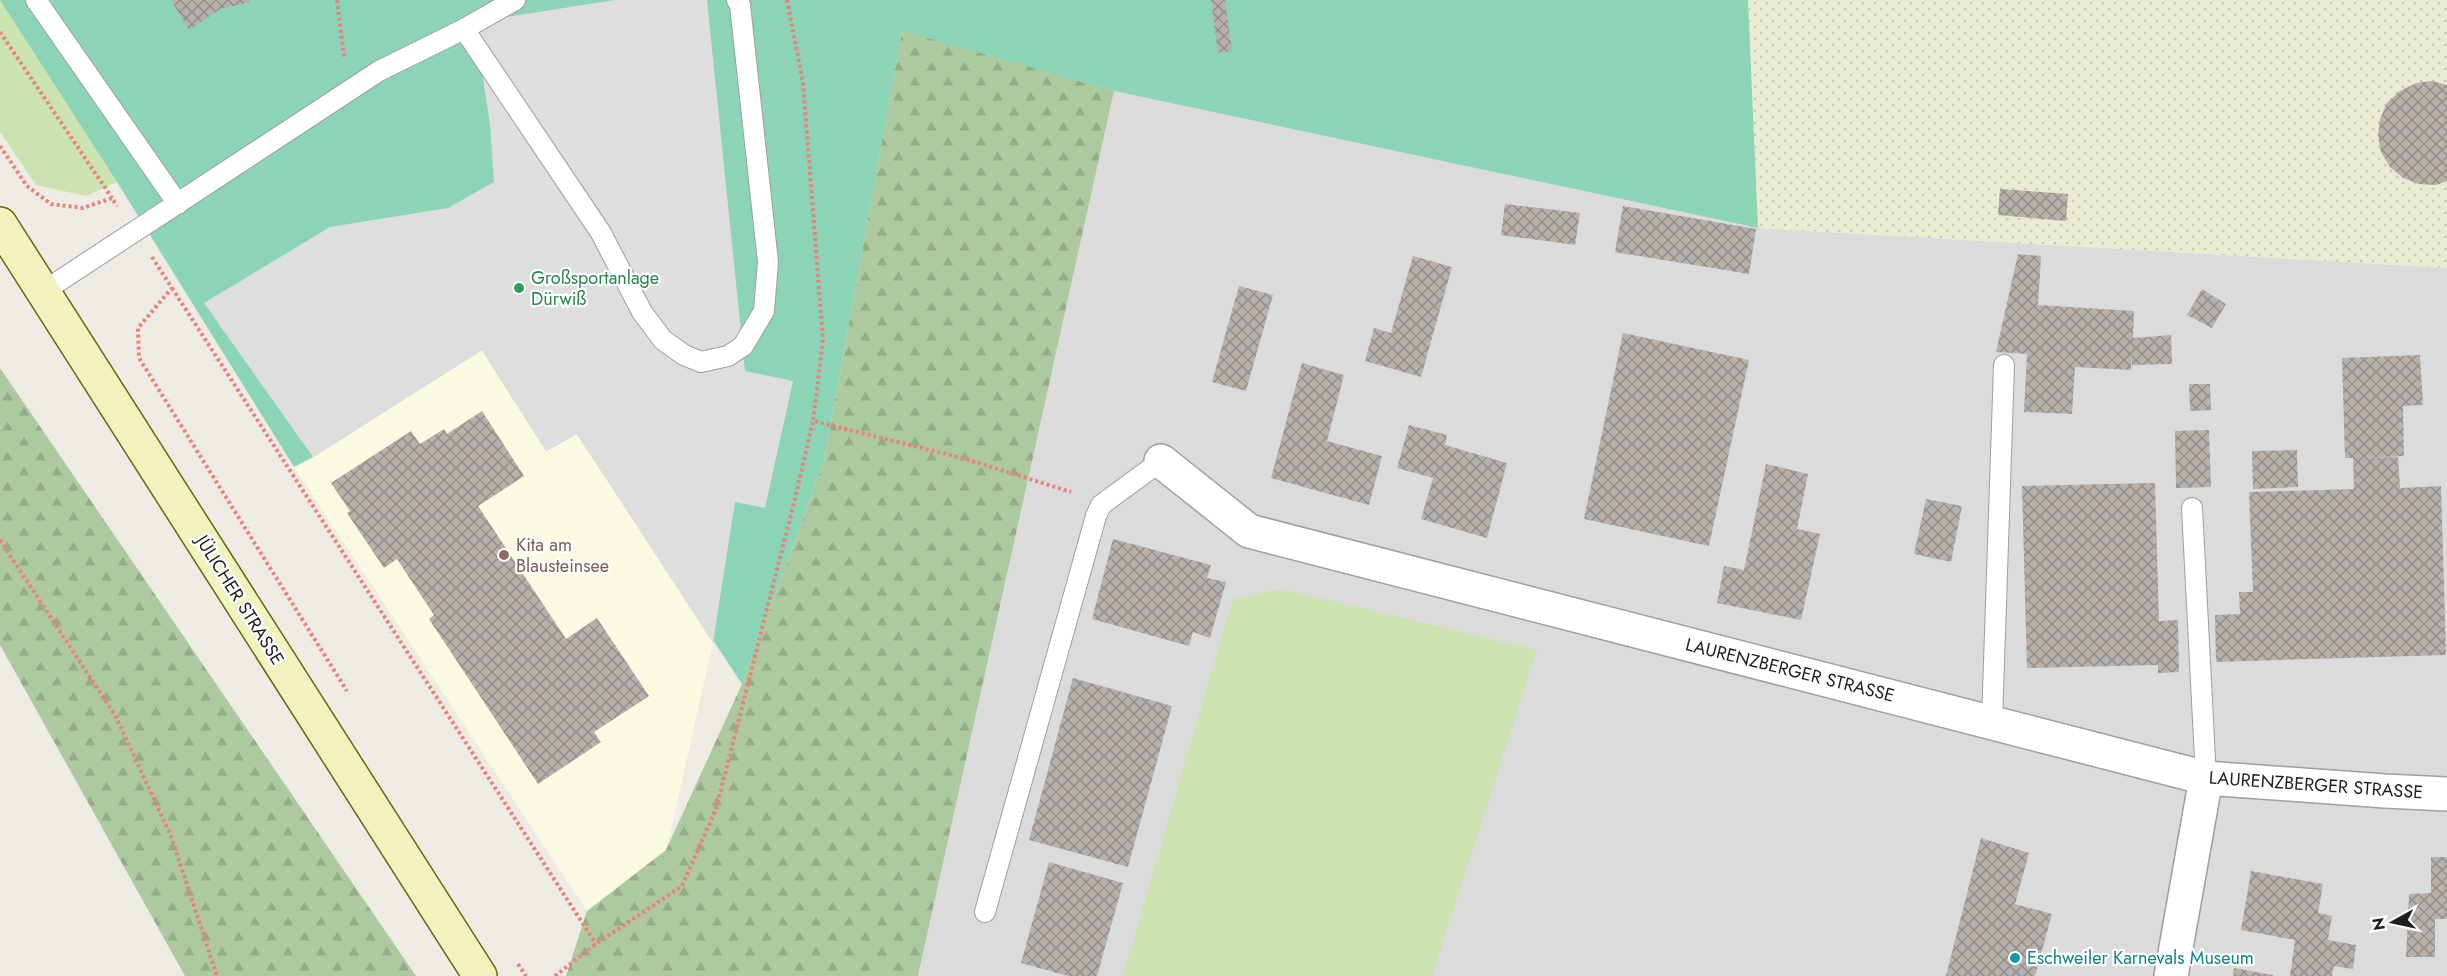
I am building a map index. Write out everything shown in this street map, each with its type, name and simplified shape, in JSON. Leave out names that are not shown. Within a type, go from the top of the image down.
[{"type":"main road","name":"JÜLICHER STRASSE","points":[[0,224],[480,976]]},
{"type":"street","name":"LAURENZBERGER STRASSE","points":[[1161,461],[1249,531],[2206,778],[2447,794]]},
{"type":"street","points":[[2171,976],[2206,778]]},
{"type":"lane","points":[[36,0],[178,204]]},
{"type":"lane","points":[[44,291],[379,71],[464,29],[515,0]]},
{"type":"lane","points":[[464,29],[601,233],[642,312],[663,340],[684,355],[701,362],[728,356],[743,346],[764,311],[768,262],[740,5],[737,0]]},
{"type":"lane","points":[[1992,722],[2004,365]]},
{"type":"lane","points":[[985,912],[1096,516],[1101,505],[1161,461]]},
{"type":"lane","points":[[2192,508],[2206,778]]},
{"type":"path","points":[[337,0],[348,91]]},
{"type":"path","points":[[555,976],[596,944],[682,886],[716,809],[794,503],[813,421],[823,340],[803,82],[787,0]]},
{"type":"path","points":[[0,32],[136,232],[596,944]]},
{"type":"path","points":[[0,146],[27,186],[51,204],[83,208],[111,198]]},
{"type":"path","points":[[172,288],[138,328],[139,358],[348,692]]},
{"type":"path","points":[[813,421],[966,459],[1070,491],[1101,505]]},
{"type":"path","points":[[0,540],[116,717],[171,836],[217,976]]},
{"type":"path","points":[[513,956],[526,976]]},
{"type":"shaded area","points":[[615,0],[707,0],[745,371],[793,381],[765,508],[735,502],[713,643],[577,434],[546,451],[482,350],[313,457],[204,303],[330,227],[448,208],[494,182],[490,124],[474,22]]},
{"type":"shaded area","points":[[1748,0],[2447,0],[2447,268],[1758,228]]},
{"type":"shaded area","points":[[1114,91],[1758,228],[2447,268],[2447,976],[918,976]]},
{"type":"shaded area","name":"Kita am Blausteinsee","points":[[482,349],[546,451],[576,433],[713,643],[666,851],[587,911],[294,467]]},
{"type":"green space","points":[[0,0],[117,182],[86,196],[36,185],[0,132]]},
{"type":"green space","name":"Großsportanlage Dürwiß","points":[[0,0],[1748,0],[1758,228],[1114,91],[902,31],[824,461],[742,684],[577,434],[546,451],[482,350],[294,467],[117,182]]},
{"type":"green space","points":[[902,30],[1114,91],[918,976],[566,976],[587,911],[666,850],[742,684],[824,461]]},
{"type":"green space","points":[[0,368],[416,976],[185,976],[0,645]]},
{"type":"green space","points":[[1282,589],[1537,650],[1432,976],[1123,976],[1233,599]]},
{"type":"building","points":[[171,0],[250,0],[250,2],[220,9],[189,30]]},
{"type":"building","points":[[1211,0],[1225,0],[1232,51],[1218,53]]},
{"type":"building","points":[[2432,81],[2447,85],[2447,181],[2436,185],[2419,184],[2403,178],[2390,167],[2381,152],[2378,136],[2380,119],[2387,103],[2400,91],[2416,83]]},
{"type":"building","points":[[2000,189],[2068,194],[2066,221],[1998,215]]},
{"type":"building","points":[[1505,204],[1580,213],[1575,245],[1501,235]]},
{"type":"building","points":[[1623,206],[1756,229],[1749,274],[1615,252]]},
{"type":"building","points":[[2018,254],[2041,256],[2038,305],[2134,311],[2133,338],[2171,335],[2172,364],[2132,365],[2132,352],[2131,370],[2075,367],[2072,414],[2024,412],[2027,354],[1996,352]]},
{"type":"building","points":[[1413,256],[1452,267],[1421,377],[1365,361],[1374,328],[1391,333]]},
{"type":"building","points":[[1239,286],[1273,295],[1246,391],[1212,382]]},
{"type":"building","points":[[2202,289],[2226,304],[2212,328],[2187,315]]},
{"type":"building","points":[[1623,333],[1749,360],[1709,546],[1584,519]]},
{"type":"building","points":[[2420,355],[2423,405],[2403,406],[2404,456],[2360,458],[2398,457],[2400,488],[2441,486],[2446,655],[2216,662],[2215,615],[2240,614],[2239,592],[2253,592],[2249,492],[2354,489],[2353,458],[2345,458],[2342,358]]},
{"type":"building","points":[[1302,363],[1344,375],[1327,441],[1382,456],[1369,505],[1271,478]]},
{"type":"building","points":[[2189,384],[2210,384],[2211,410],[2190,411]]},
{"type":"building","points":[[482,411],[524,476],[478,506],[566,639],[597,618],[649,696],[594,732],[601,742],[538,784],[429,619],[434,615],[397,559],[384,568],[347,513],[350,511],[331,483],[411,431],[420,444],[444,429],[447,434]]},
{"type":"building","points":[[1409,425],[1447,435],[1445,445],[1507,463],[1487,538],[1421,519],[1433,478],[1397,468]]},
{"type":"building","points":[[2209,430],[2211,487],[2176,488],[2175,431]]},
{"type":"building","points":[[2297,450],[2298,487],[2253,489],[2252,451]]},
{"type":"building","points":[[1766,464],[1808,474],[1797,529],[1820,534],[1801,620],[1717,603],[1724,566],[1744,570]]},
{"type":"building","points":[[2155,483],[2159,621],[2178,620],[2179,672],[2158,673],[2158,665],[2027,668],[2022,486]]},
{"type":"building","points":[[1926,499],[1962,506],[1951,562],[1914,554]]},
{"type":"building","points":[[1113,539],[1211,565],[1207,578],[1226,582],[1210,638],[1193,632],[1189,646],[1092,619]]},
{"type":"building","points":[[1073,678],[1172,706],[1128,867],[1029,840]]},
{"type":"building","points":[[1981,838],[2029,853],[2015,904],[2052,914],[2035,976],[1946,976]]},
{"type":"building","points":[[2431,857],[2447,857],[2447,919],[2435,919],[2435,957],[2406,957],[2409,894],[2431,893]]},
{"type":"building","points":[[1049,862],[1123,883],[1097,976],[1068,976],[1021,963]]},
{"type":"building","points":[[2251,871],[2323,884],[2318,913],[2332,916],[2328,940],[2356,945],[2353,969],[2334,966],[2332,976],[2290,976],[2295,940],[2241,930]]},
{"type":"building","points":[[2234,968],[2273,975],[2273,976],[2233,976]]},
{"type":"place","name":"Großsportanlage Dürwiß","points":[[519,288]]},
{"type":"place","name":"Kita am Blausteinsee","points":[[504,555]]},
{"type":"place","name":"Eschweiler Karnevals Museum","points":[[2015,958]]}]
